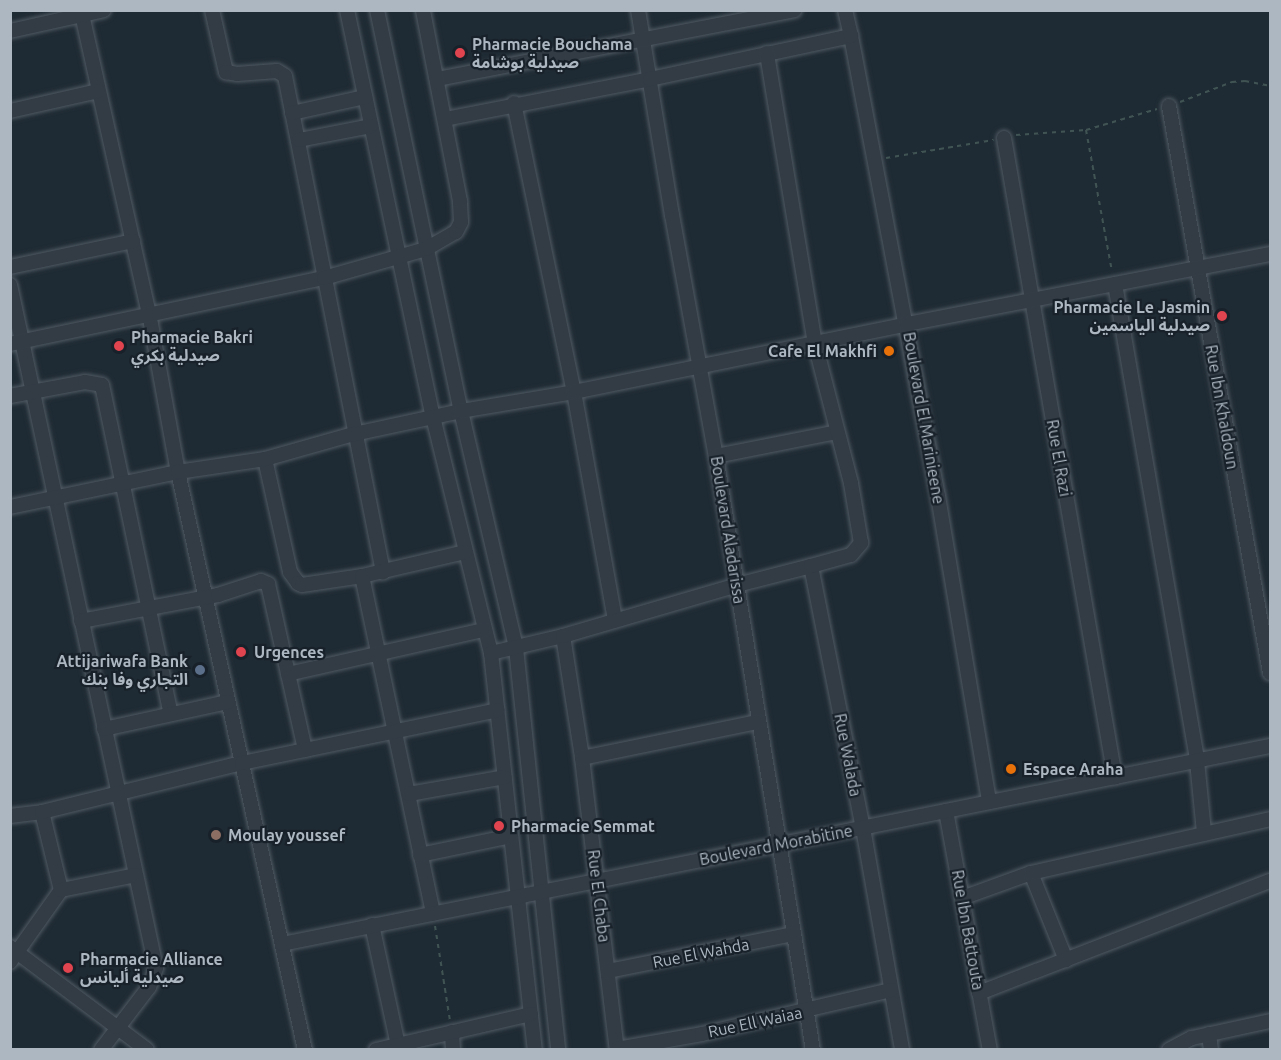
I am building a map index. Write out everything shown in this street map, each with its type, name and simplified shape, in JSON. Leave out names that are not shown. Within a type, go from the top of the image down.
[{"type":"street","points":[[10,31],[82,13],[104,10]]},
{"type":"street","points":[[212,10],[226,72],[281,73],[285,76],[383,572]]},
{"type":"street","points":[[347,10],[433,417],[491,652],[535,1050]]},
{"type":"street","points":[[377,10],[461,411],[516,648],[558,1050]]},
{"type":"street","points":[[16,342],[324,279],[426,249],[449,237],[461,222],[460,201],[423,10]]},
{"type":"street","name":"Boulevard Aladarissa","points":[[638,10],[716,456],[813,1050]]},
{"type":"street","points":[[437,80],[794,10]]},
{"type":"street","name":"Boulevard El Marinieene","points":[[845,10],[907,324],[988,802]]},
{"type":"street","points":[[82,13],[133,241],[178,472],[305,1050]]},
{"type":"street","points":[[445,119],[514,103],[650,79],[851,36]]},
{"type":"street","points":[[491,652],[563,636],[737,585],[851,555],[861,543],[851,483],[815,344],[767,53]]},
{"type":"street","points":[[10,111],[98,91]]},
{"type":"street","points":[[292,113],[365,97]]},
{"type":"street","points":[[514,103],[574,392],[615,620]]},
{"type":"street","name":"Rue Ibn Khaldoun","points":[[1168,106],[1270,673]]},
{"type":"street","points":[[299,140],[371,126]]},
{"type":"street","name":"Rue El Razi","points":[[1004,138],[1115,777]]},
{"type":"street","points":[[10,267],[133,241]]},
{"type":"street","points":[[10,507],[178,472],[265,459],[354,434],[461,411],[574,392],[699,365],[1270,254]]},
{"type":"street","points":[[1115,284],[1197,761],[1204,832]]},
{"type":"street","points":[[10,285],[16,342],[33,392],[104,729],[121,793],[156,974],[101,1050]]},
{"type":"street","points":[[10,396],[85,382],[102,385],[171,714]]},
{"type":"street","points":[[716,456],[837,432]]},
{"type":"street","points":[[265,459],[292,578],[302,585],[383,572],[465,552]]},
{"type":"street","name":"Rue Walada","points":[[811,566],[863,828],[902,1050]]},
{"type":"street","points":[[362,576],[433,914]]},
{"type":"street","points":[[81,621],[205,597],[261,581],[268,584],[305,750]]},
{"type":"street","points":[[288,674],[484,630]]},
{"type":"street","name":"Rue El Chaba","points":[[563,636],[582,758],[617,1049]]},
{"type":"street","points":[[104,729],[228,702]]},
{"type":"street","points":[[10,816],[42,812],[242,763],[498,710]]},
{"type":"street","points":[[582,758],[758,722]]},
{"type":"street","name":"Boulevard Morabitine","points":[[282,944],[1270,746]]},
{"type":"street","points":[[409,794],[505,777]]},
{"type":"street","name":"Rue Ibn Battouta","points":[[946,811],[990,1050]]},
{"type":"street","points":[[42,812],[61,890]]},
{"type":"street","points":[[962,898],[1031,873],[1204,832],[1270,819]]},
{"type":"street","points":[[420,855],[511,836]]},
{"type":"street","points":[[1031,873],[1066,960]]},
{"type":"street","points":[[136,876],[61,890],[13,954],[147,1050]]},
{"type":"street","points":[[979,993],[1270,881]]},
{"type":"street","points":[[372,925],[399,1046]]},
{"type":"street","name":"Rue El Wahda","points":[[608,971],[793,934]]},
{"type":"street","name":"Rue Ell Waiaa","points":[[617,1049],[702,1034],[891,990]]},
{"type":"street","points":[[376,1050],[531,1014]]},
{"type":"street","points":[[1169,1050],[1192,1038],[1270,1021]]},
{"type":"street","points":[[452,1032],[453,1050]]},
{"type":"street","points":[[1209,1034],[1211,1050]]},
{"type":"path","points":[[874,159],[1040,131],[1086,130],[1168,106],[1232,82],[1245,81],[1270,86]]},
{"type":"path","points":[[1086,130],[1115,284]]},
{"type":"path","points":[[433,914],[452,1032]]},
{"type":"place","name":"Pharmacie Bouchama صيدلية بوشامة","points":[[460,53]]},
{"type":"place","name":"Pharmacie Le Jasmin صيدلية الياسمين","points":[[1222,316]]},
{"type":"place","name":"Pharmacie Bakri صيدلية بكري","points":[[119,346]]},
{"type":"place","name":"Cafe El Makhfi","points":[[889,351]]},
{"type":"place","name":"Urgences","points":[[241,652]]},
{"type":"place","name":"Attijariwafa Bank التجاري وفا بنك","points":[[200,670]]},
{"type":"place","name":"Espace Araha","points":[[1011,769]]},
{"type":"place","name":"Pharmacie Semmat","points":[[499,826]]},
{"type":"place","name":"Moulay youssef","points":[[216,835]]},
{"type":"place","name":"Pharmacie Alliance صيدلية أليانس","points":[[68,968]]}]
